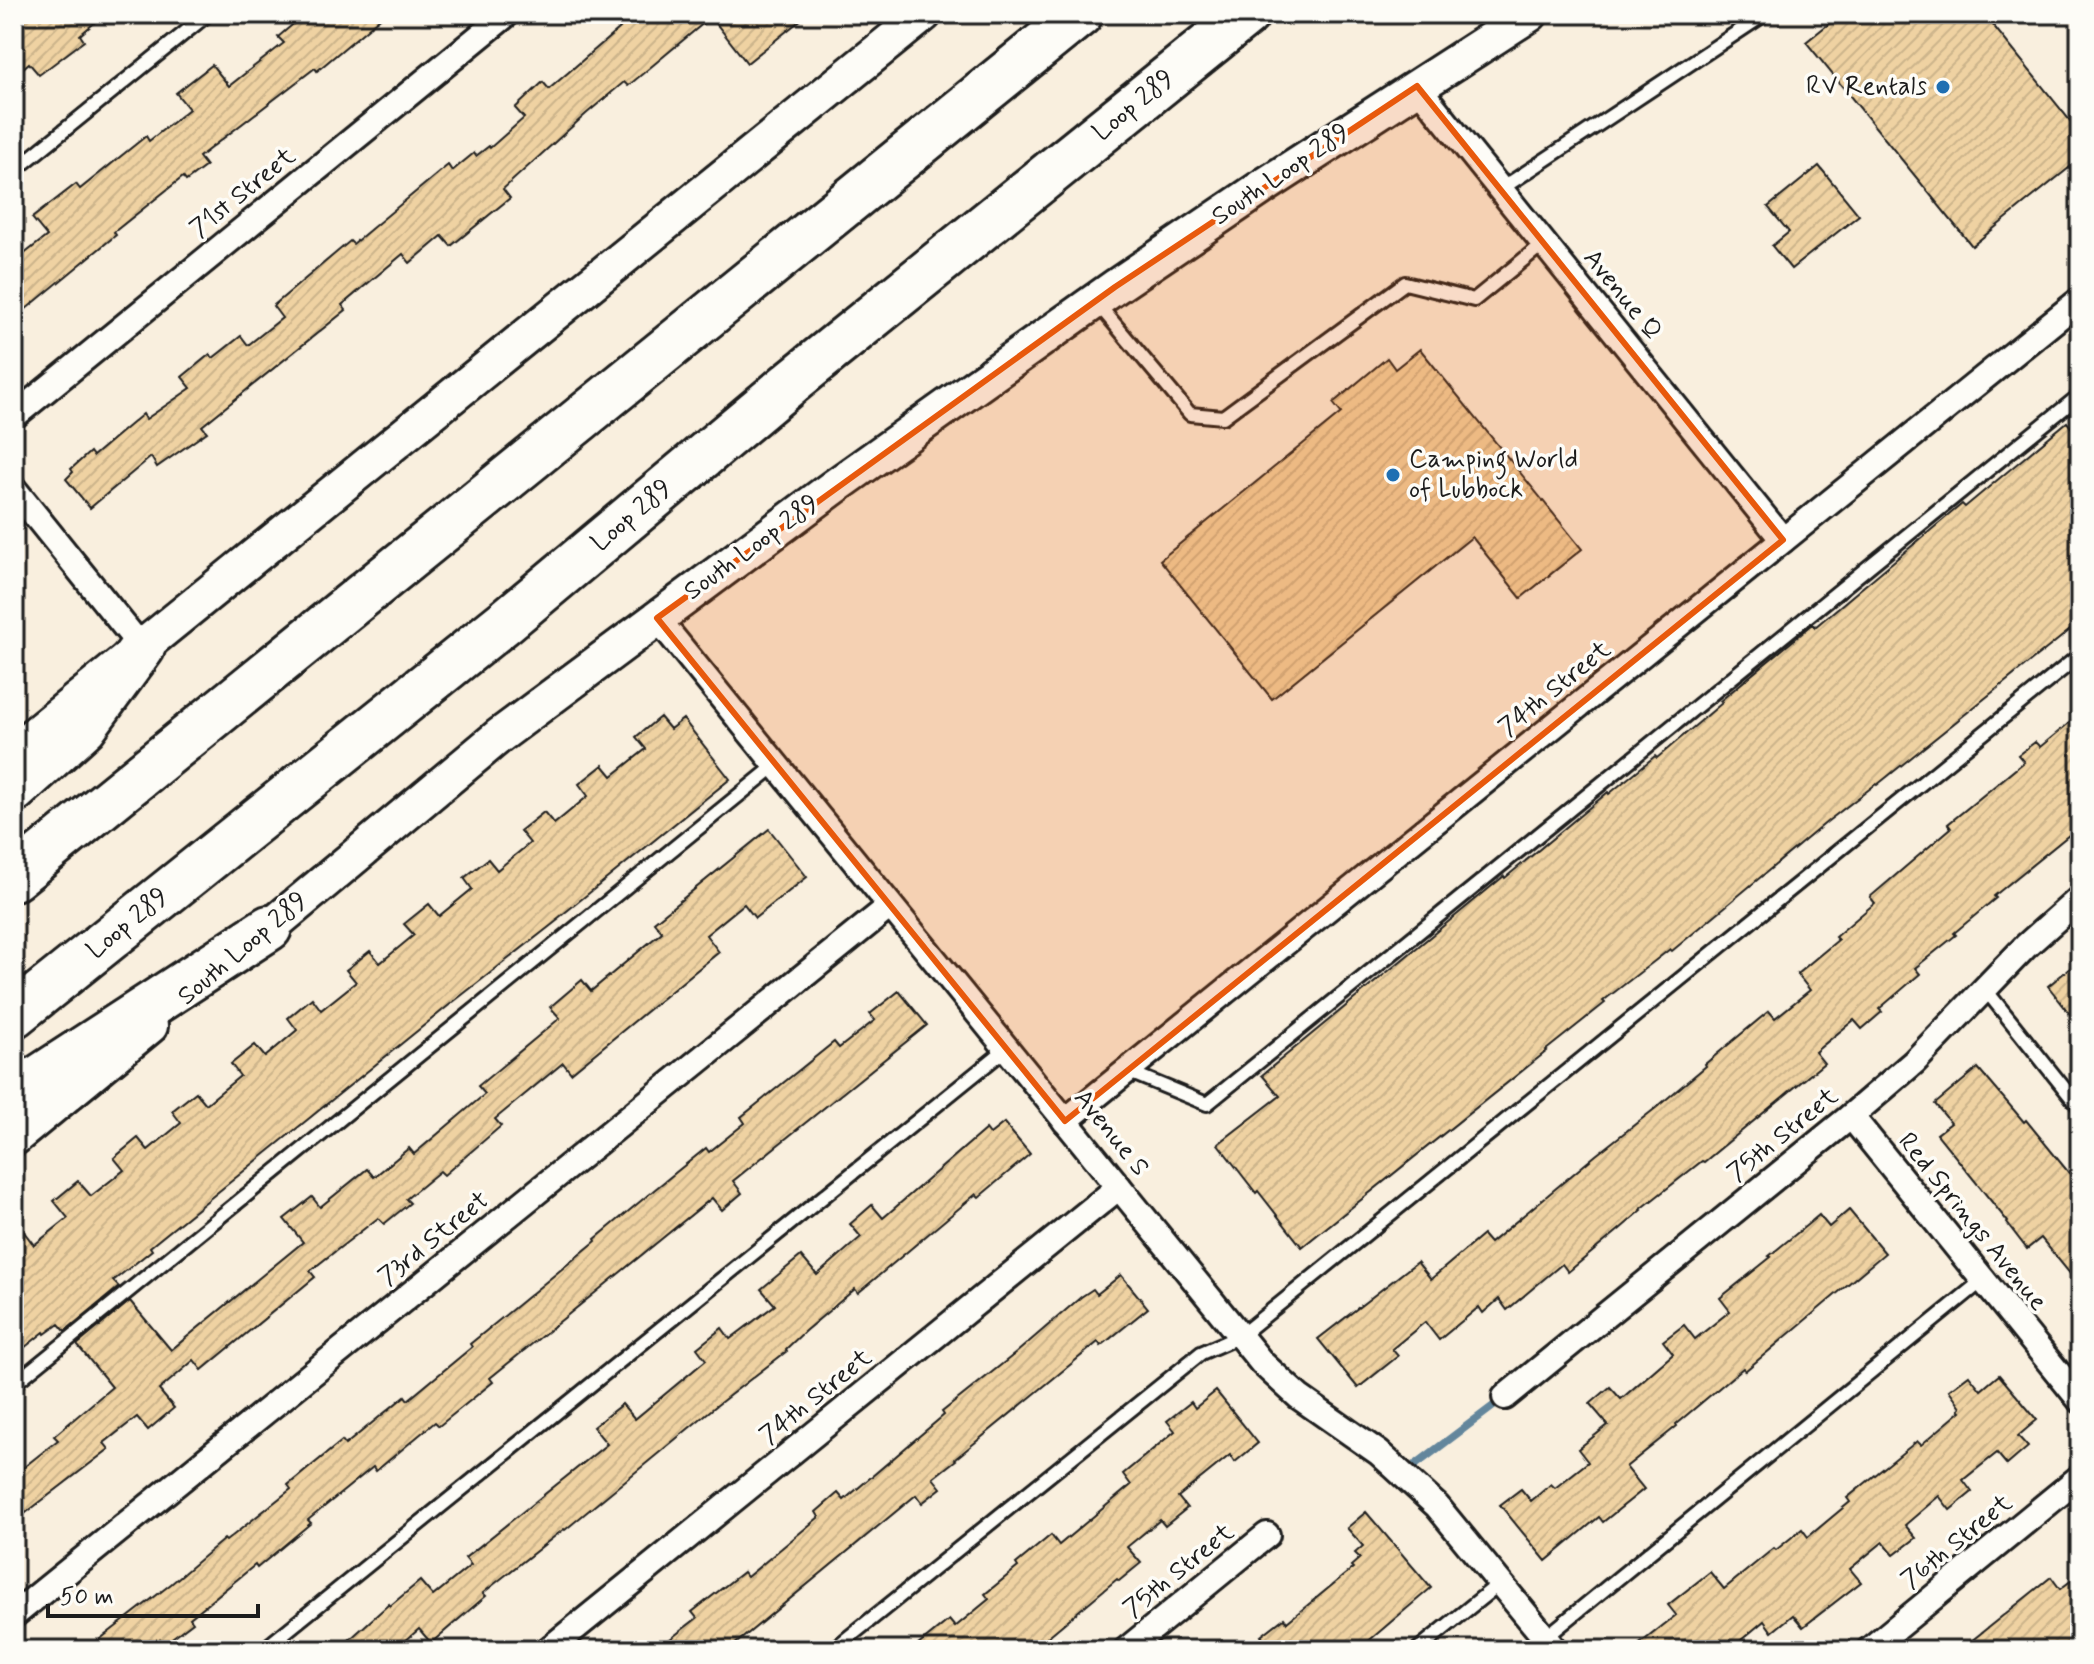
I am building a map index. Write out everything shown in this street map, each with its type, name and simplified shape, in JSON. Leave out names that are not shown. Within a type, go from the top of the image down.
[{"type":"highway","points":[[14,878],[1080,14]]},
{"type":"highway","name":"Loop 289","points":[[14,1015],[506,621],[794,380],[1247,14]]},
{"type":"highway","points":[[1205,49],[1255,14]]},
{"type":"highway","points":[[14,790],[84,727],[142,648]]},
{"type":"highway","points":[[14,1094],[269,928]]},
{"type":"main road","points":[[14,751],[924,14]]},
{"type":"main road","name":"South Loop 289","points":[[14,1138],[499,736],[657,618],[1095,301],[1254,193],[1530,14]]},
{"type":"street","name":"71st Street","points":[[14,416],[507,14]]},
{"type":"street","name":"Avenue Q","points":[[1417,86],[1783,540]]},
{"type":"street","name":"74th Street","points":[[1065,1121],[2080,300]]},
{"type":"street","points":[[14,489],[142,648]]},
{"type":"street","name":"Avenue S","points":[[657,618],[1262,1363],[1299,1397],[1379,1453],[1437,1506],[1550,1644]]},
{"type":"street","name":"75th Street","points":[[1505,1397],[1914,1062],[2026,946],[2080,898]]},
{"type":"street","name":"73rd Street","points":[[14,1615],[890,906]]},
{"type":"street","name":"Red Springs Avenue","points":[[1851,1116],[2080,1400]]},
{"type":"street","name":"74th Street","points":[[548,1650],[1119,1187]]},
{"type":"street","name":"76th Street","points":[[1869,1650],[2080,1477]]},
{"type":"street","name":"75th Street","points":[[1126,1650],[1267,1535]]},
{"type":"lane","points":[[14,171],[208,14]]},
{"type":"lane","points":[[1501,189],[1765,14]]},
{"type":"lane","points":[[1095,301],[1190,414],[1223,417],[1405,283],[1474,300],[1544,243]]},
{"type":"lane","points":[[1127,1071],[1207,1104],[2080,395]]},
{"type":"lane","points":[[833,1650],[1201,1353],[1240,1336],[2080,655]]},
{"type":"lane","points":[[14,1384],[776,765]]},
{"type":"lane","points":[[1985,989],[2080,1108]]},
{"type":"lane","points":[[263,1650],[1006,1049]]},
{"type":"lane","points":[[1550,1644],[1983,1280]]},
{"type":"lane","points":[[1417,1650],[1500,1583]]},
{"type":"highlighted area","points":[[1417,86],[1783,540],[1065,1121],[657,618],[1115,287]]},
{"type":"building","points":[[22,14],[105,14],[80,35],[84,41],[39,75],[29,63],[14,76],[14,20]]},
{"type":"building","points":[[305,14],[385,14],[317,71],[315,68],[199,157],[206,166],[186,181],[183,177],[14,319],[14,262],[47,236],[32,218],[76,184],[80,189],[146,136],[149,141],[189,109],[176,93],[212,65],[229,86],[284,43],[278,37]]},
{"type":"building","points":[[611,14],[808,14],[747,63],[711,17],[628,86],[624,82],[586,114],[503,189],[510,198],[451,246],[442,236],[410,263],[403,254],[342,305],[346,310],[202,426],[207,432],[157,467],[151,457],[90,508],[66,479],[73,472],[71,469],[90,452],[93,456],[143,414],[146,419],[191,388],[182,377],[210,354],[213,358],[241,336],[248,345],[282,318],[273,306],[448,165],[452,171],[474,153],[476,156],[490,148],[524,118],[515,108],[543,82],[549,89],[620,28]]},
{"type":"building","name":"RV Rentals","points":[[1841,14],[1984,14],[2080,133],[2080,159],[1972,246],[1806,42]]},
{"type":"building","points":[[1819,166],[1859,215],[1791,269],[1772,246],[1789,232],[1768,207]]},
{"type":"building","name":"Camping World of Lubbock","points":[[1420,349],[1582,549],[1521,598],[1472,537],[1272,699],[1160,560],[1341,413],[1333,403],[1387,358],[1395,369]]},
{"type":"building","points":[[2067,422],[2080,438],[2080,622],[1828,821],[1672,951],[1670,949],[1603,1001],[1605,1003],[1547,1051],[1302,1247],[1218,1144],[1280,1096],[1262,1075],[1608,792],[1655,756],[1657,758],[1813,624],[1815,627],[1962,504],[1965,507]]},
{"type":"building","points":[[2080,714],[2080,826],[1994,896],[1996,898],[1954,933],[1956,935],[1915,968],[1920,974],[1879,1009],[1882,1012],[1862,1029],[1854,1020],[1815,1052],[1824,1063],[1704,1162],[1641,1209],[1568,1272],[1562,1264],[1507,1310],[1499,1299],[1483,1313],[1479,1307],[1439,1340],[1425,1322],[1392,1349],[1398,1356],[1358,1388],[1318,1339],[1417,1262],[1431,1279],[1483,1235],[1490,1243],[1769,1011],[1775,1018],[1810,990],[1797,974],[1838,940],[1835,937],[1875,903],[1870,897],[1951,828],[1948,824],[2024,762],[2018,755],[2035,742],[2040,747]]},
{"type":"building","points":[[660,717],[670,729],[683,719],[730,779],[150,1247],[152,1250],[113,1281],[119,1287],[65,1331],[59,1324],[14,1356],[14,1219],[34,1245],[68,1218],[54,1201],[78,1181],[91,1196],[124,1170],[114,1158],[138,1138],[148,1150],[181,1123],[172,1111],[196,1092],[206,1104],[240,1076],[231,1064],[255,1045],[265,1057],[297,1030],[288,1018],[312,998],[321,1010],[356,982],[346,970],[370,951],[380,963],[414,935],[404,924],[429,904],[439,916],[472,889],[464,878],[488,859],[497,870],[530,843],[520,831],[544,812],[554,824],[588,796],[579,784],[603,765],[612,776],[646,749],[636,737]]},
{"type":"building","points":[[769,829],[807,877],[755,918],[744,904],[706,935],[719,952],[571,1073],[563,1063],[495,1119],[501,1126],[444,1175],[440,1171],[406,1199],[410,1203],[384,1224],[378,1218],[310,1271],[315,1277],[202,1370],[194,1360],[159,1390],[174,1408],[148,1430],[137,1417],[104,1443],[109,1449],[14,1522],[14,1475],[58,1440],[54,1436],[112,1387],[77,1345],[130,1301],[171,1350],[303,1242],[284,1219],[312,1197],[320,1207],[367,1169],[374,1177],[409,1148],[414,1154],[485,1094],[478,1086],[560,1018],[550,1007],[582,980],[591,991],[662,932],[654,922]]},
{"type":"building","points":[[2080,960],[2080,1027],[2048,986]]},
{"type":"building","points":[[899,991],[927,1025],[733,1181],[742,1193],[722,1210],[712,1198],[490,1378],[493,1382],[439,1426],[435,1422],[376,1471],[373,1467],[308,1520],[311,1523],[190,1618],[193,1622],[156,1650],[86,1650],[291,1489],[288,1485],[342,1441],[345,1445],[405,1396],[408,1400],[654,1190],[706,1148],[709,1152],[745,1123],[741,1117],[834,1042],[839,1048],[875,1020],[870,1014]]},
{"type":"building","points":[[1978,1068],[2069,1173],[2080,1164],[2080,1286],[2041,1238],[2027,1249],[1937,1134],[1951,1123],[1935,1104]]},
{"type":"building","points":[[1004,1123],[1030,1154],[979,1197],[976,1194],[858,1293],[855,1289],[805,1331],[787,1351],[483,1593],[486,1596],[431,1643],[419,1629],[395,1650],[338,1650],[420,1581],[433,1596],[471,1565],[465,1558],[607,1444],[593,1427],[622,1404],[635,1419],[706,1360],[697,1348],[722,1328],[730,1339],[775,1305],[761,1289],[801,1256],[817,1275],[861,1237],[850,1224],[872,1205],[883,1218],[986,1129],[990,1134]]},
{"type":"building","points":[[1849,1210],[1885,1253],[1626,1467],[1644,1489],[1603,1522],[1599,1517],[1546,1561],[1500,1505],[1521,1489],[1531,1501],[1551,1484],[1555,1488],[1588,1462],[1578,1449],[1608,1425],[1590,1404],[1610,1387],[1621,1399],[1673,1354],[1663,1341],[1684,1325],[1695,1339],[1730,1311],[1720,1298],[1769,1256],[1819,1215],[1829,1227]]},
{"type":"building","points":[[1121,1275],[1148,1308],[1101,1346],[1098,1342],[933,1478],[941,1488],[922,1503],[916,1495],[728,1650],[656,1650],[697,1618],[692,1612],[743,1572],[747,1577],[819,1517],[816,1512],[838,1493],[844,1500],[944,1415],[942,1412],[1081,1297],[1093,1289],[1097,1294]]},
{"type":"building","points":[[1969,1375],[1981,1390],[1999,1375],[2037,1420],[2018,1436],[2028,1447],[2007,1465],[1997,1453],[1963,1480],[1972,1492],[1950,1510],[1939,1496],[1905,1525],[1916,1538],[1894,1555],[1883,1542],[1850,1569],[1861,1582],[1803,1627],[1793,1615],[1772,1632],[1764,1621],[1729,1650],[1632,1650],[1676,1615],[1668,1605],[1710,1572],[1724,1589],[1802,1529],[1808,1537],[1850,1502],[1847,1498],[1917,1441],[1921,1445],[1961,1411],[1949,1390]]},
{"type":"building","points":[[1216,1391],[1258,1443],[1235,1462],[1230,1455],[1178,1497],[1187,1508],[1165,1526],[1160,1520],[1127,1547],[1141,1563],[1119,1581],[1117,1579],[1032,1650],[912,1650],[949,1620],[955,1627],[989,1599],[985,1594],[1051,1535],[1059,1545],[1131,1485],[1123,1474],[1175,1431],[1167,1421],[1191,1402],[1195,1408]]},
{"type":"building","points":[[1366,1512],[1431,1588],[1358,1650],[1273,1650],[1261,1636],[1284,1618],[1287,1622],[1353,1568],[1351,1566],[1360,1558],[1355,1553],[1363,1546],[1347,1528]]},
{"type":"building","points":[[2080,1574],[2080,1650],[1960,1650],[2051,1577],[2060,1589]]},
{"type":"waterway","points":[[1406,1472],[1504,1398]]},
{"type":"place","name":"RV Rentals","points":[[1943,87]]},
{"type":"place","name":"Camping World of Lubbock","points":[[1393,475]]}]
